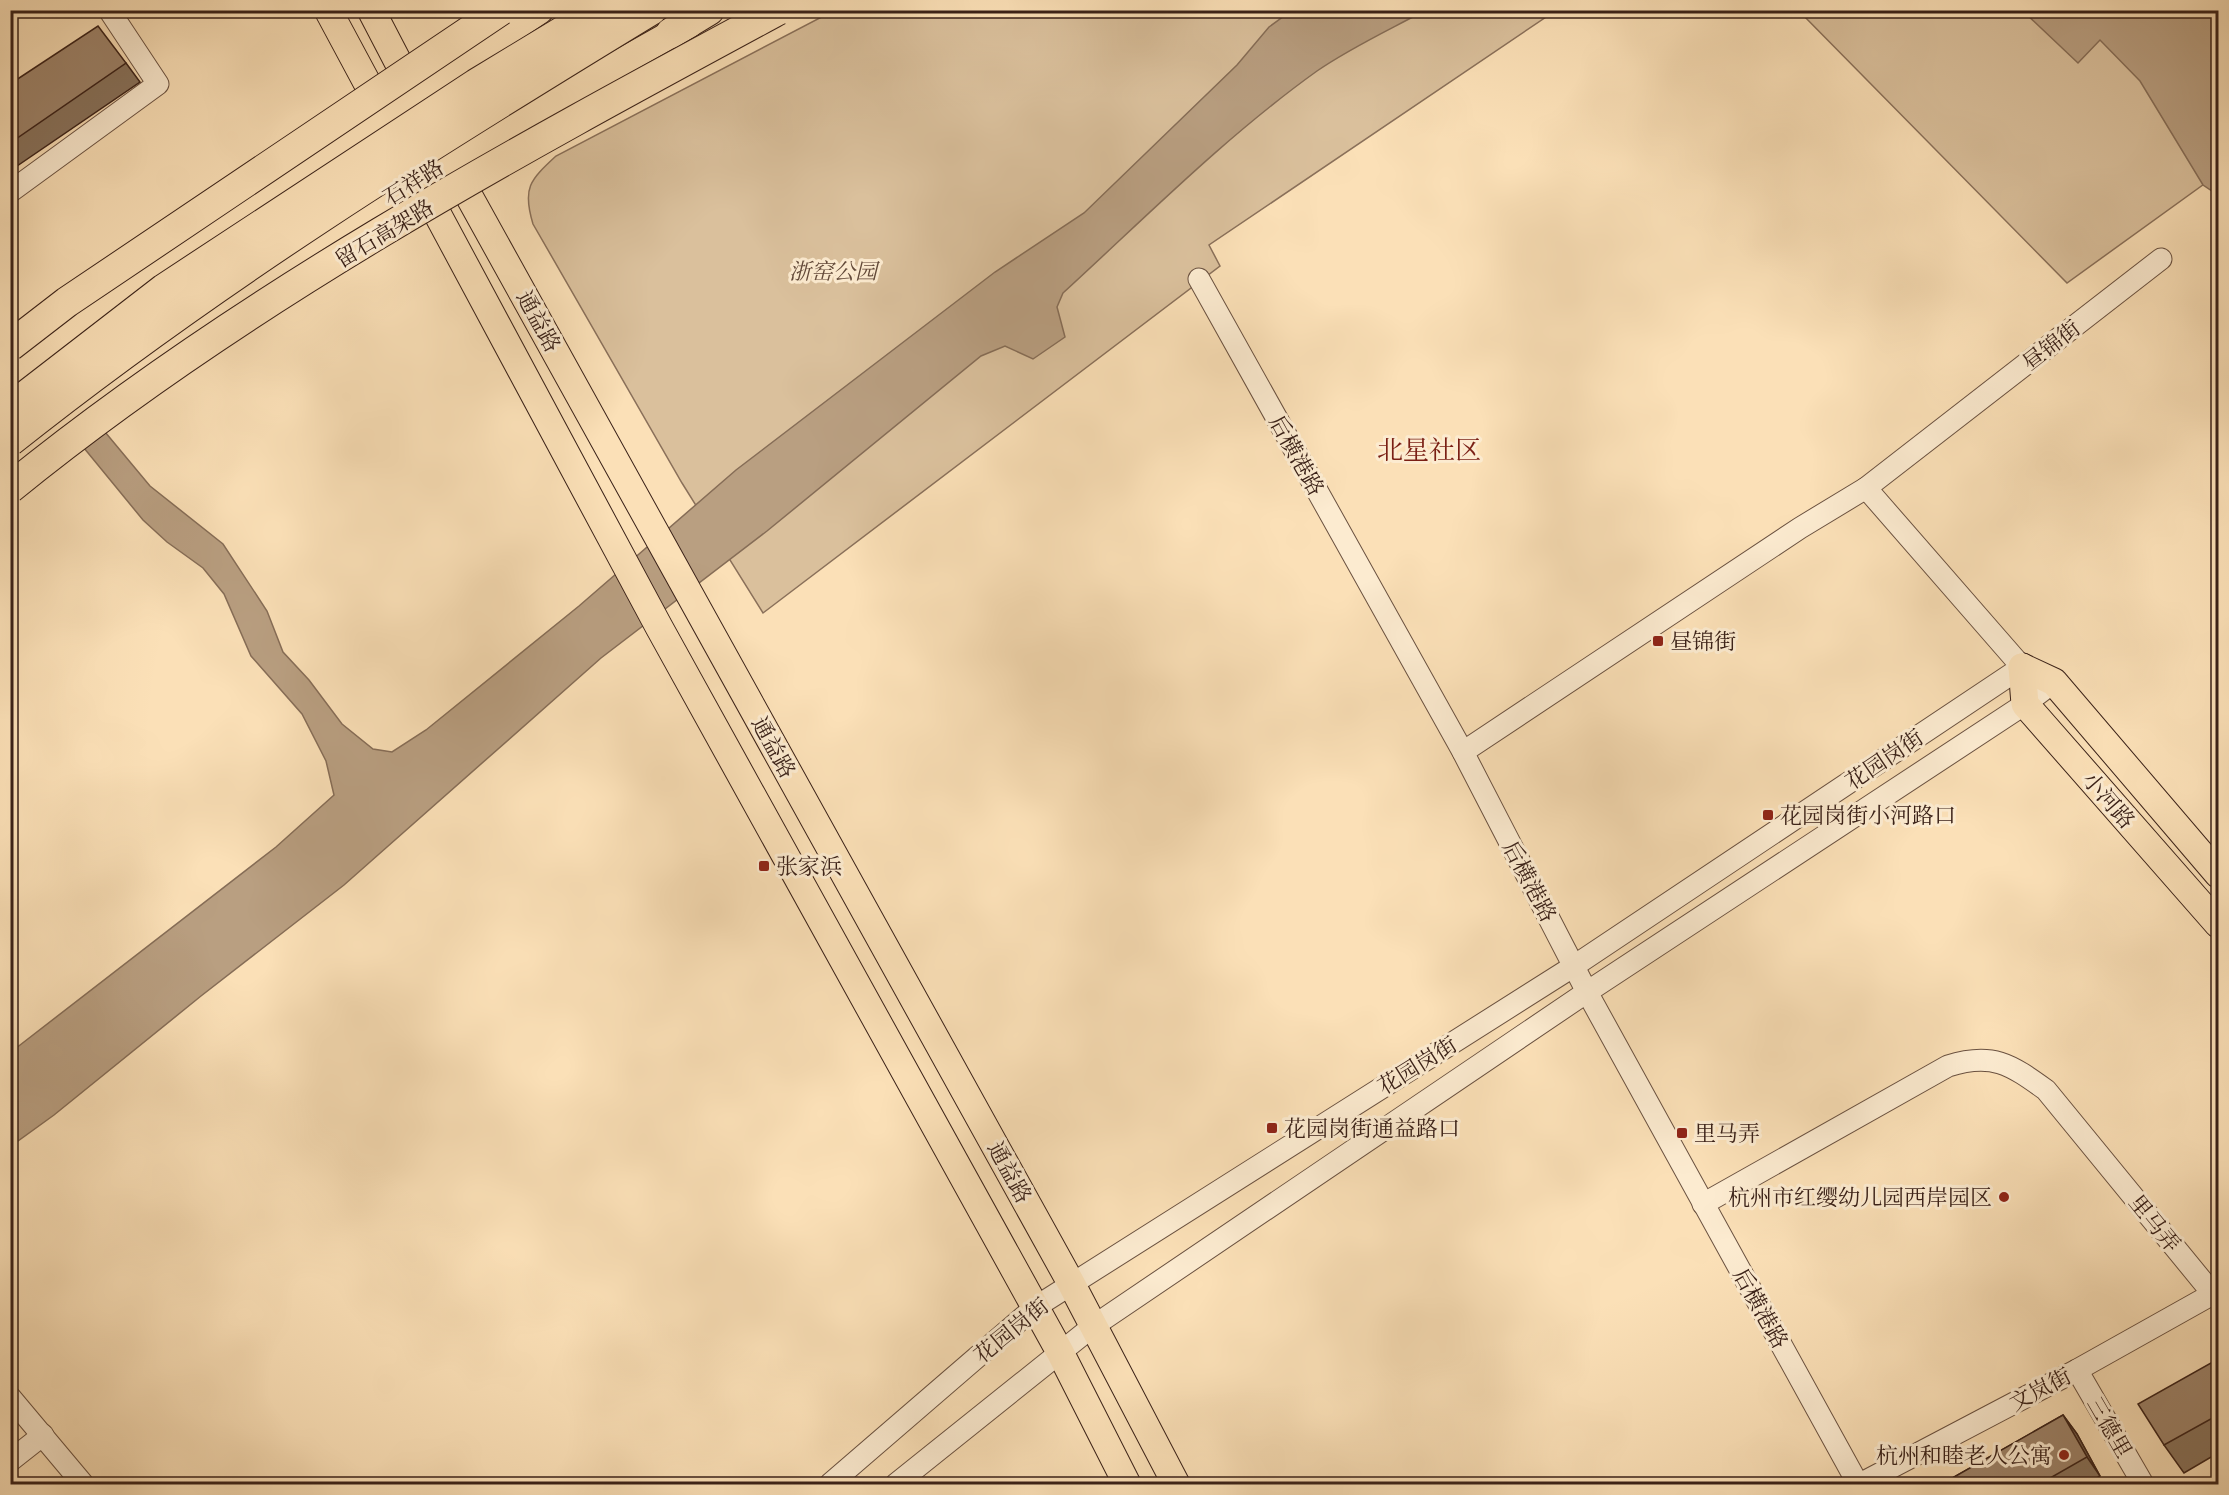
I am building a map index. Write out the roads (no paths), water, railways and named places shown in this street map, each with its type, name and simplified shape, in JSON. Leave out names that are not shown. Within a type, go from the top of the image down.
[{"type":"highway","points":[[10,346],[67,302],[501,10]]},
{"type":"highway","points":[[10,408],[164,290],[457,96],[598,10]]},
{"type":"highway","name":"留石高架路","points":[[10,441],[162,326],[277,245],[495,105],[651,10]]},
{"type":"highway","points":[[671,33],[709,10]]},
{"type":"highway","name":"留石高架路","points":[[10,488],[47,458],[183,360],[309,278],[519,151],[778,10]]},
{"type":"main road","name":"通益路","points":[[328,10],[659,627],[1060,1352],[1127,1485]]},
{"type":"main road","name":"通益路","points":[[371,10],[449,160],[656,530],[1071,1283],[1176,1485]]},
{"type":"main road","points":[[10,376],[197,240],[540,10]]},
{"type":"main road","name":"石祥路","points":[[10,462],[232,301],[419,176],[714,10]]},
{"type":"main road","points":[[2022,667],[2025,704]]},
{"type":"main road","name":"小河路","points":[[2022,667],[2054,682],[2218,874]]},
{"type":"main road","name":"小河路","points":[[2025,704],[2218,924]]},
{"type":"street","points":[[10,192],[158,84],[109,10]]},
{"type":"street","name":"昼锦街","points":[[1463,752],[1800,528],[1866,488],[2161,259]]},
{"type":"street","name":"后横港路","points":[[1199,279],[1463,752],[1587,992],[1859,1485]]},
{"type":"street","name":"小河路","points":[[1866,488],[2022,667]]},
{"type":"street","name":"花园岗街","points":[[830,1485],[1034,1308],[1574,966],[2022,667]]},
{"type":"street","name":"花园岗街","points":[[896,1485],[1092,1327],[1587,992],[2025,704],[2054,682]]},
{"type":"street","name":"里马弄","points":[[1703,1204],[1948,1066],[1973,1058],[1998,1062],[2021,1072],[2046,1090],[2216,1292]]},
{"type":"street","name":"文岚街","points":[[1859,1485],[2077,1370],[2216,1292]]},
{"type":"street","name":"三德里","points":[[2077,1370],[2143,1485]]},
{"type":"street","points":[[10,1397],[83,1485]]},
{"type":"street","points":[[10,1461],[42,1436]]},
{"type":"place","name":"昼锦街","points":[[1658,641]]},
{"type":"place","name":"花园岗街小河路口","points":[[1768,815]]},
{"type":"place","name":"张家浜","points":[[764,866]]},
{"type":"place","name":"花园岗街通益路口","points":[[1272,1128]]},
{"type":"place","name":"里马弄","points":[[1682,1133]]},
{"type":"place","name":"杭州市红缨幼儿园西岸园区","points":[[2004,1197]]},
{"type":"place","name":"杭州和睦老人公寓","points":[[2064,1455]]},
{"type":"district","name":"北星社区","points":[[1429,450]]},
{"type":"park label","name":"浙窑公园","points":[[833,271]]}]
